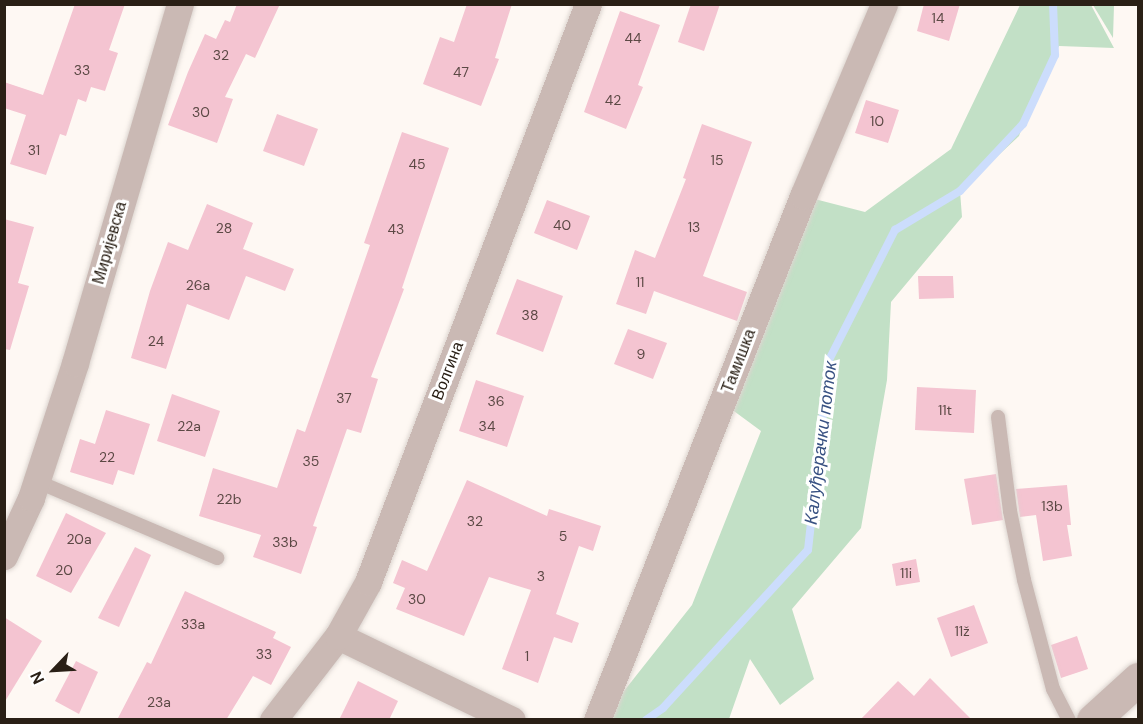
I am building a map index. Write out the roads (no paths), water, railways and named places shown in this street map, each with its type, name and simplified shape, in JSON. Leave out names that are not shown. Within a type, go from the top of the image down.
[{"type":"street","name":"Миријевска","points":[[4,556],[31,498],[75,363],[180,4]]},
{"type":"street","name":"Волгина","points":[[273,720],[338,636],[368,582],[588,4]]},
{"type":"street","name":"Тамишка","points":[[597,720],[803,196],[884,4]]},
{"type":"street","points":[[338,636],[512,720]]},
{"type":"street","points":[[1093,720],[1138,679]]},
{"type":"lane","points":[[998,417],[1010,511],[1024,580],[1053,689],[1069,720]]},
{"type":"lane","points":[[36,481],[217,558]]},
{"type":"waterway","name":"Калуђерачки поток","points":[[646,720],[663,708],[808,550],[829,360],[895,230],[960,191],[1023,124],[1055,55],[1053,4]]}]
